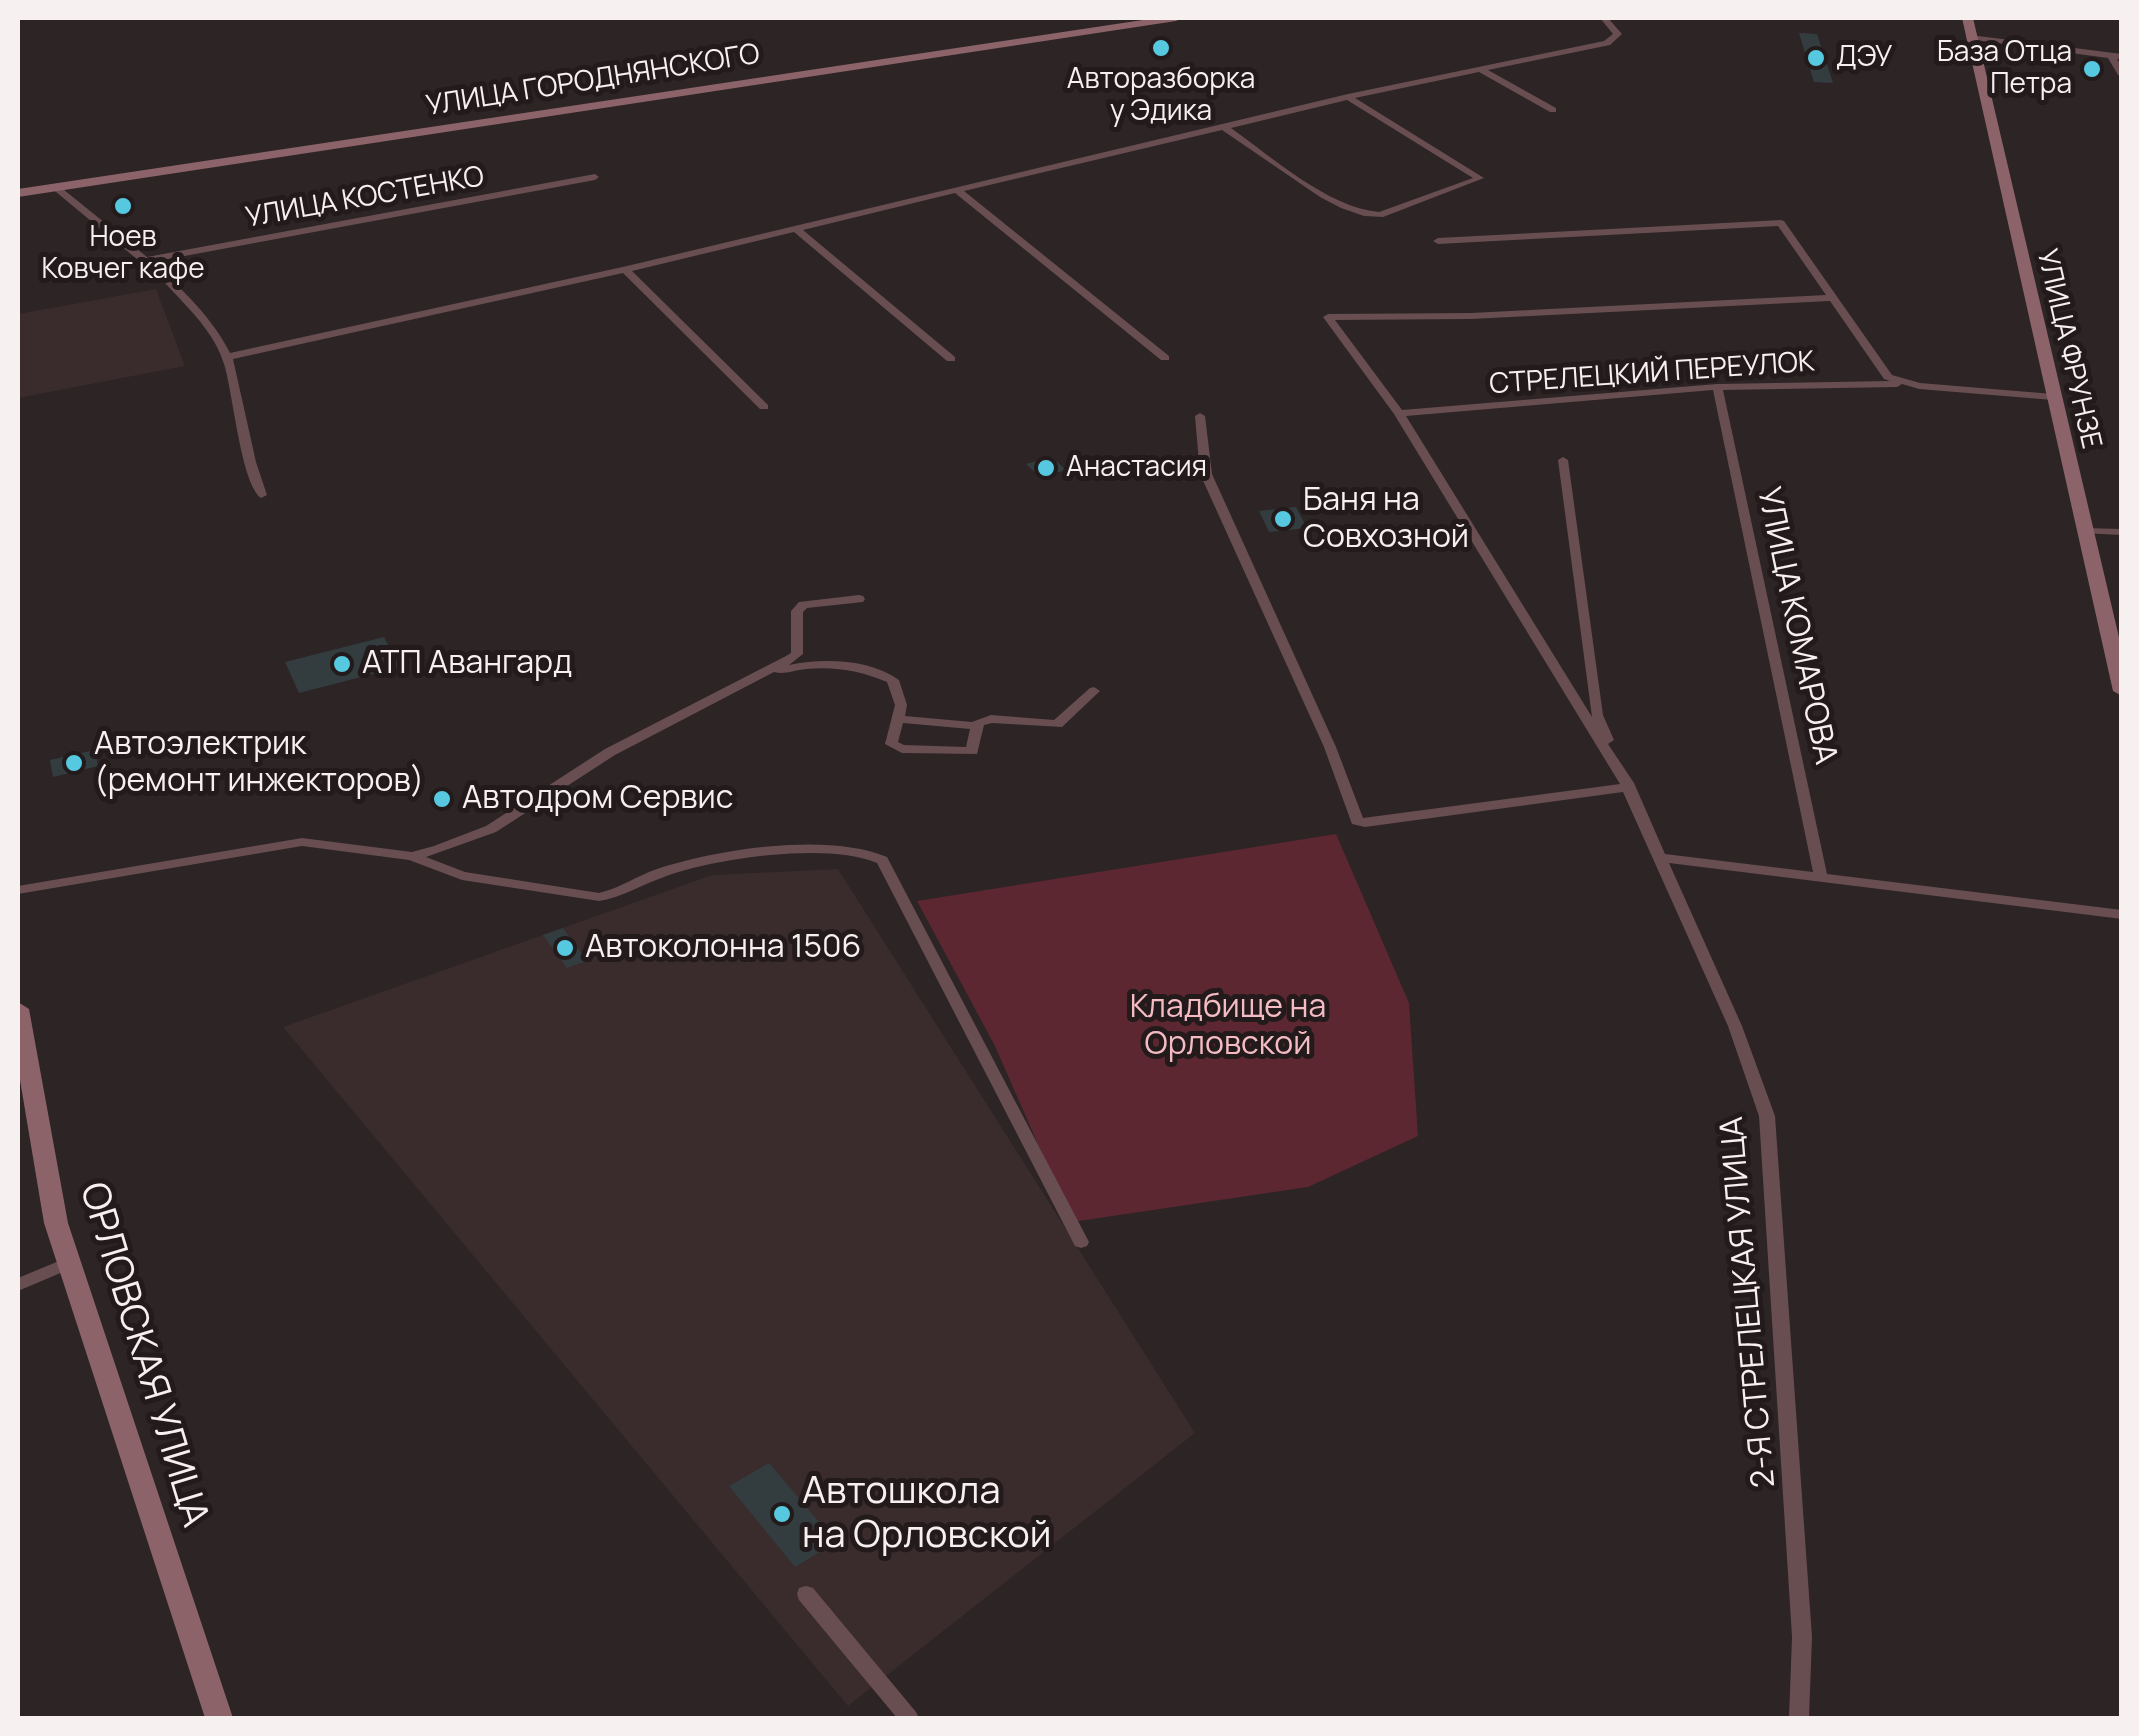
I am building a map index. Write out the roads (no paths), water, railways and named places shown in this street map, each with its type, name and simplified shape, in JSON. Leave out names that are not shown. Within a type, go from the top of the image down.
[{"type":"main road","name":"УЛИЦА ГОРОДНЯНСКОГО","points":[[18,193],[1176,18]]},
{"type":"main road","name":"УЛИЦА ФРУНЗЕ","points":[[1960,20],[1981,86],[2122,691]]},
{"type":"main road","name":"ОРЛОВСКАЯ УЛИЦА","points":[[18,1009],[56,1220],[219,1718]]},
{"type":"street","points":[[227,358],[959,192],[1348,97],[1607,43],[1614,39],[1617,28],[1604,18]]},
{"type":"street","points":[[1965,38],[2116,56],[2122,74]]},
{"type":"street","points":[[1479,68],[1553,110]]},
{"type":"street","points":[[1223,126],[1364,215],[1380,214],[1480,178],[1348,97]]},
{"type":"street","name":"УЛИЦА КОСТЕНКО","points":[[142,261],[595,177]]},
{"type":"street","points":[[54,188],[184,295],[227,358],[248,466],[261,495]]},
{"type":"street","points":[[959,192],[1164,358]]},
{"type":"street","points":[[1438,241],[1781,223],[1884,373],[1908,384]]},
{"type":"street","points":[[796,229],[951,359]]},
{"type":"street","points":[[626,269],[764,407]]},
{"type":"street","name":"2-Я СТРЕЛЕЦКАЯ УЛИЦА","points":[[1628,787],[1399,414],[1328,317],[1472,316],[1830,298]]},
{"type":"street","name":"СТРЕЛЕЦКИЙ ПЕРЕУЛОК","points":[[1399,414],[1716,387],[1908,384],[2053,397]]},
{"type":"street","name":"УЛИЦА КОМАРОВА","points":[[1716,387],[1822,876]]},
{"type":"street","points":[[1200,416],[1206,474],[1330,747],[1356,821],[1628,787]]},
{"type":"street","name":"2-Я СТРЕЛЕЦКАЯ УЛИЦА","points":[[1562,460],[1597,715],[1735,1026],[1767,1116],[1802,1637],[1799,1718]]},
{"type":"street","points":[[2084,531],[2122,532]]},
{"type":"street","points":[[808,665],[797,654],[799,608],[813,602],[859,599]]},
{"type":"street","points":[[412,856],[491,829],[610,752],[797,654]]},
{"type":"street","points":[[755,678],[808,665],[856,670],[893,680],[900,699],[891,741],[902,749],[968,752],[975,748],[976,726]]},
{"type":"street","points":[[896,719],[976,726],[991,719],[1057,724],[1094,691]]},
{"type":"street","points":[[18,891],[302,842],[412,856],[462,876],[599,897],[619,893],[665,871],[709,860],[845,846],[874,854],[882,860],[1081,1242]]},
{"type":"street","points":[[1658,857],[2122,915]]},
{"type":"street","points":[[18,1285],[71,1262]]},
{"type":"street","points":[[806,1594],[910,1718]]},
{"type":"place","name":"Авторазборка у Эдика","points":[[1161,48]]},
{"type":"place","name":"ДЭУ","points":[[1816,58]]},
{"type":"place","name":"База Отца Петра","points":[[2092,69]]},
{"type":"place","name":"Ноев Ковчег кафе","points":[[123,206]]},
{"type":"place","name":"Анастасия","points":[[1046,468]]},
{"type":"place","name":"Баня на Совхозной","points":[[1283,519]]},
{"type":"place","name":"АТП Авангард","points":[[342,664]]},
{"type":"place","name":"Автоэлектрик (ремонт инжекторов)","points":[[74,763]]},
{"type":"place","name":"Автодром Сервис","points":[[442,799]]},
{"type":"place","name":"Автоколонна 1506","points":[[565,948]]},
{"type":"place","name":"Автошкола на Орловской","points":[[782,1514]]},
{"type":"park label","name":"Кладбище на Орловской","points":[[1228,1026]]}]
